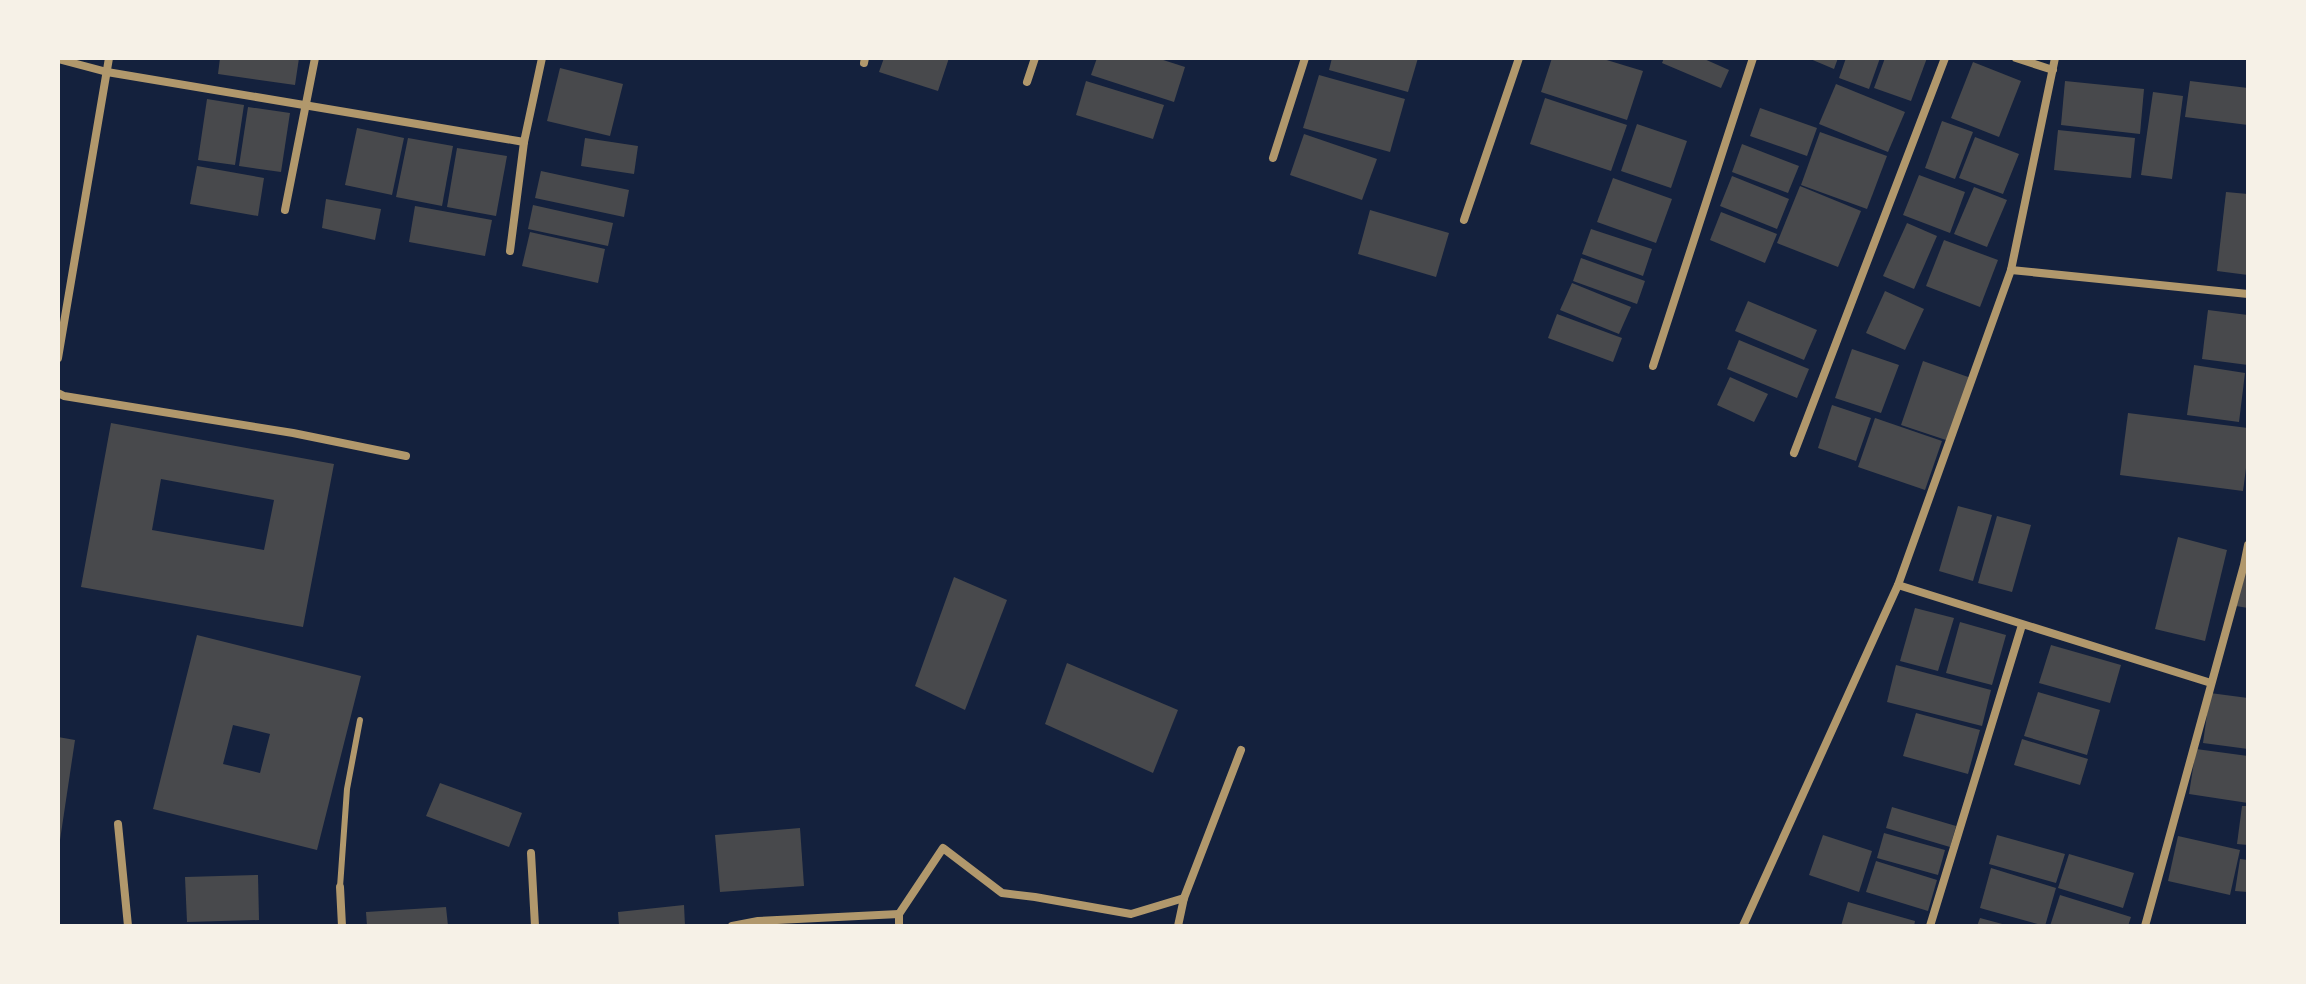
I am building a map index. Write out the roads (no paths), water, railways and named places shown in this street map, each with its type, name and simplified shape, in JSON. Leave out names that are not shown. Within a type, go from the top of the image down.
[{"type":"street","points":[[58,358],[109,58]]},
{"type":"street","points":[[285,210],[315,58]]},
{"type":"street","points":[[510,251],[524,142],[542,58]]},
{"type":"street","points":[[1027,82],[1035,58]]},
{"type":"street","points":[[1273,158],[1305,58]]},
{"type":"street","points":[[1464,220],[1519,58]]},
{"type":"street","points":[[1653,366],[1753,58]]},
{"type":"street","points":[[1794,453],[1945,58]]},
{"type":"street","points":[[2016,58],[2053,70]]},
{"type":"street","points":[[1743,926],[1898,585],[2011,270],[2055,58]]},
{"type":"street","points":[[58,59],[107,72],[524,142]]},
{"type":"street","points":[[2011,270],[2248,294]]},
{"type":"street","points":[[58,393],[293,433],[406,456]]},
{"type":"street","points":[[2145,926],[2248,545]]},
{"type":"street","points":[[1898,585],[2211,683]]},
{"type":"street","points":[[1930,926],[2022,625]]},
{"type":"street","points":[[1178,926],[1184,898],[1241,750]]},
{"type":"street","points":[[118,824],[128,926]]},
{"type":"street","points":[[899,926],[899,914],[943,848],[1002,893],[1131,914],[1184,898]]},
{"type":"street","points":[[531,853],[535,926]]},
{"type":"street","points":[[340,887],[342,926]]},
{"type":"street","points":[[732,926],[758,921],[899,914]]},
{"type":"lane","points":[[340,887],[347,789],[360,720]]}]
